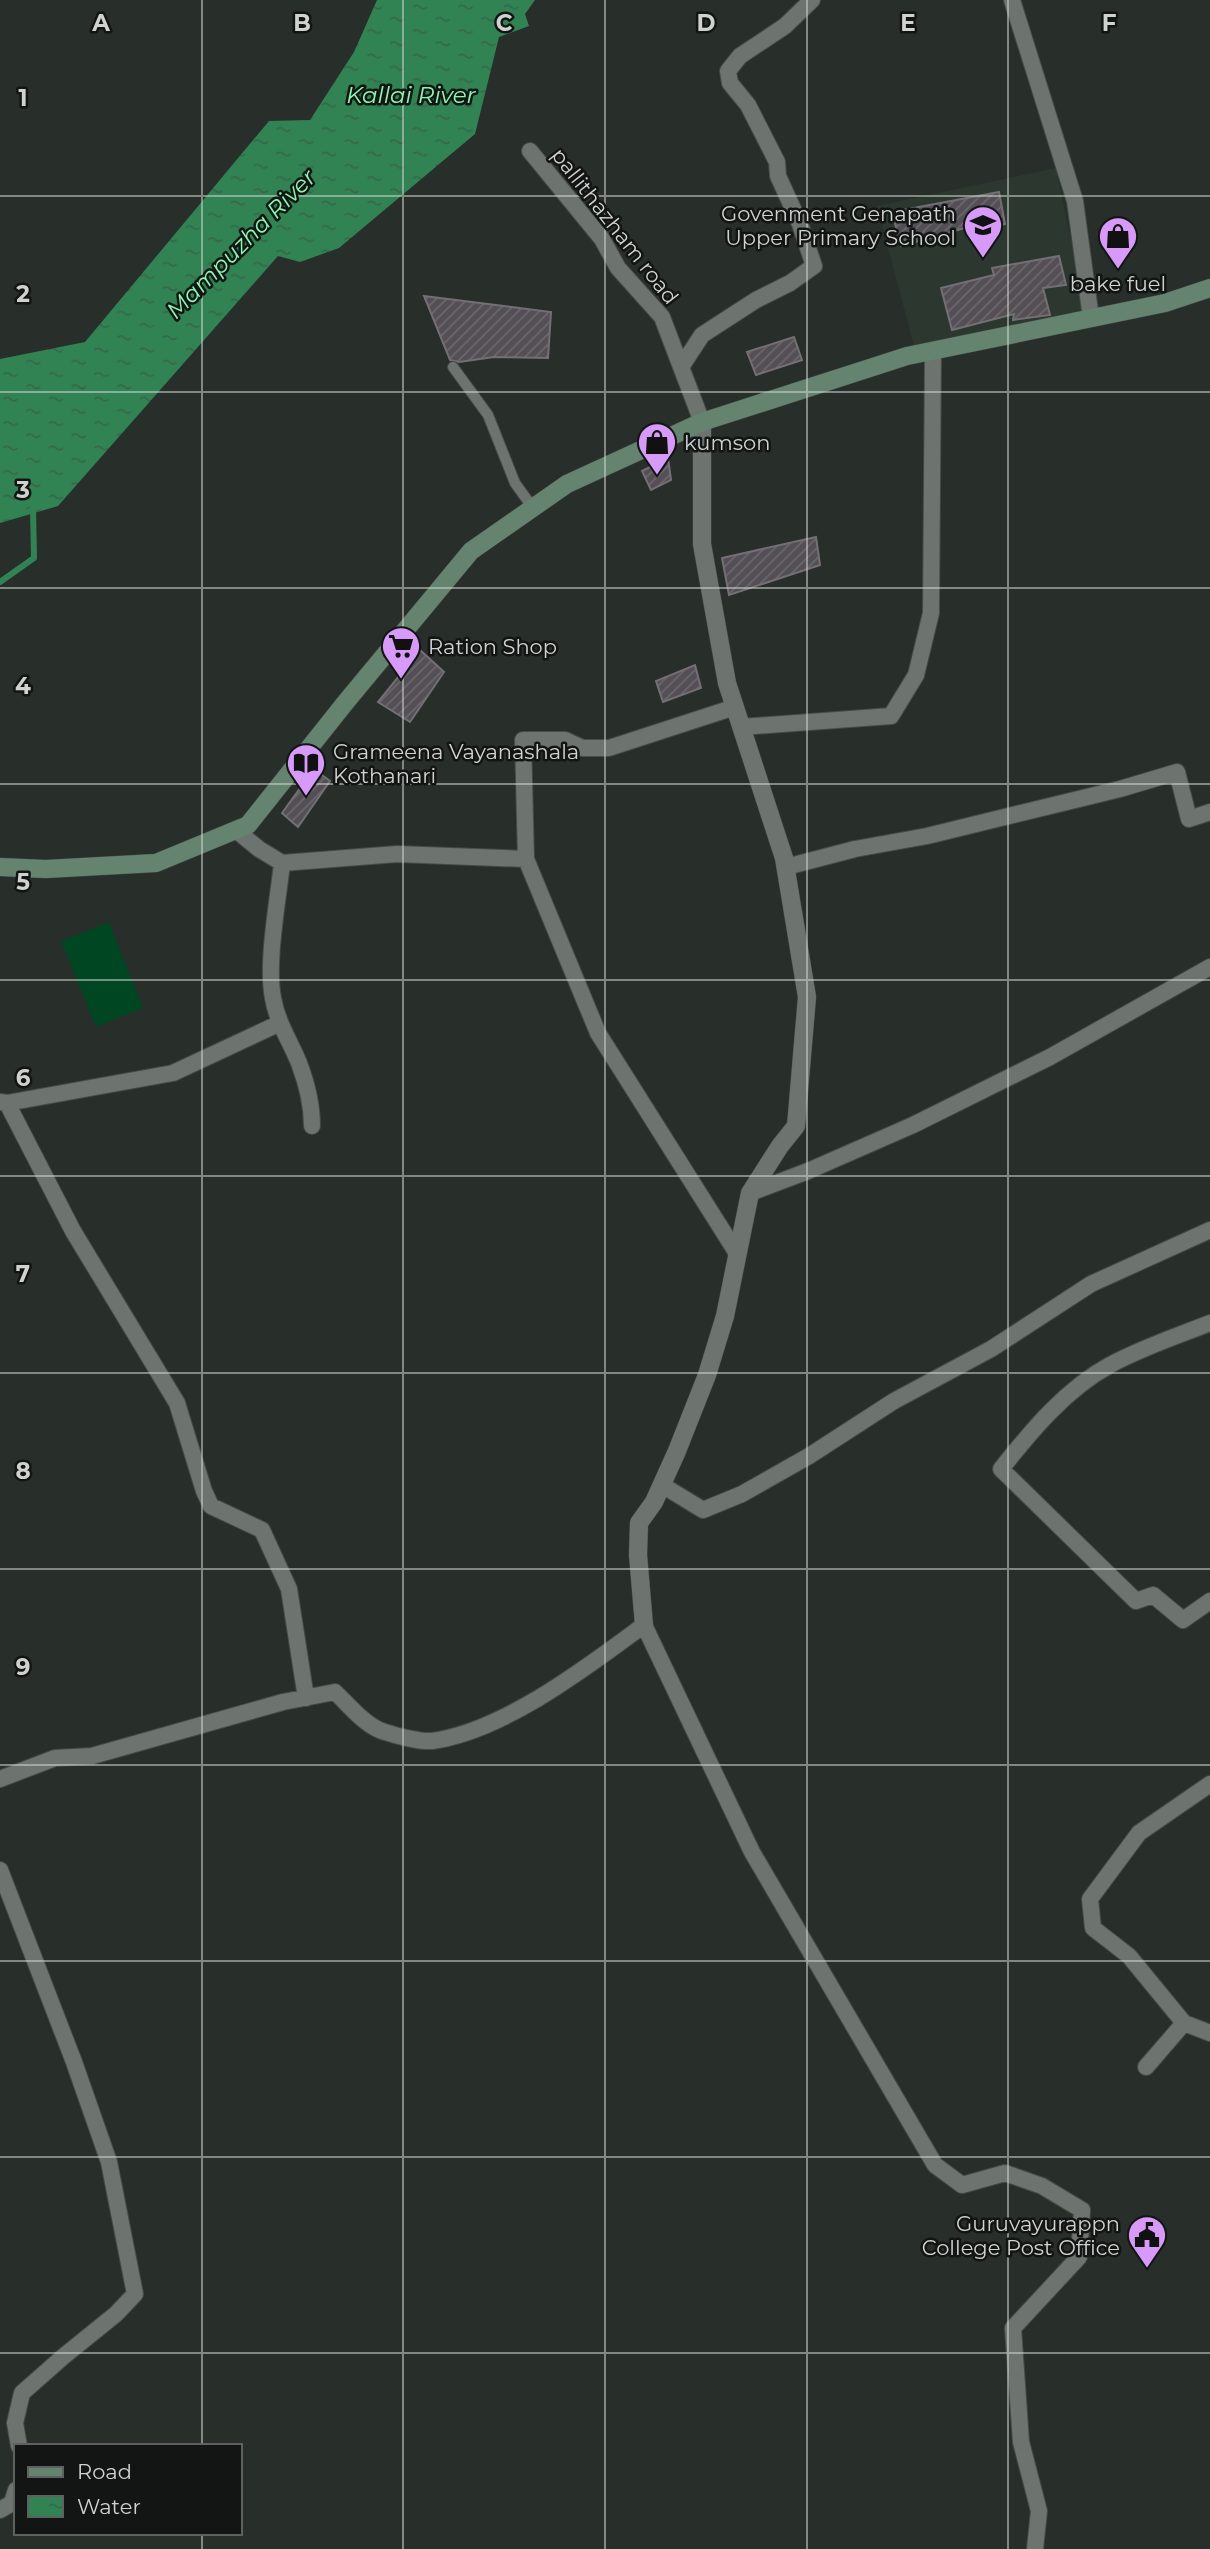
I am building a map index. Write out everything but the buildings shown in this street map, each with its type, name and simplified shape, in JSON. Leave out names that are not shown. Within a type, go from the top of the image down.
[{"type":"main road","points":[[0,867],[46,869],[156,863],[248,825],[471,551],[567,484],[702,422],[907,356],[1165,303],[1210,288]]},
{"type":"street","points":[[681,367],[702,335],[756,300],[790,284],[814,266],[800,223],[778,176],[777,162],[748,105],[730,83],[729,71],[740,56],[785,26],[813,0]]},
{"type":"street","points":[[1012,0],[1075,201],[1091,318]]},
{"type":"street","name":"pallithazham road","points":[[530,151],[602,239],[618,268],[662,317],[702,422]]},
{"type":"street","points":[[741,727],[891,716],[916,675],[931,613],[933,351]]},
{"type":"street","points":[[453,367],[488,415],[515,483],[533,508]]},
{"type":"street","points":[[702,422],[702,544],[727,683],[786,867],[807,997],[796,1126],[750,1193],[725,1316],[707,1375],[662,1485],[639,1523],[638,1555],[644,1625],[752,1852],[935,2165],[962,2185],[1005,2173],[1042,2186],[1082,2210],[1079,2257],[1013,2328],[1021,2442],[1039,2511],[1035,2549]]},
{"type":"street","points":[[735,707],[609,748],[582,748],[565,740],[523,740],[526,859],[598,1033],[737,1255]]},
{"type":"street","points":[[786,867],[855,849],[927,836],[1120,789],[1177,772],[1189,819],[1210,812]]},
{"type":"street","points":[[236,830],[282,863],[397,854],[526,859]]},
{"type":"street","points":[[282,863],[271,973],[272,997],[279,1023],[298,1062],[312,1105],[312,1126]]},
{"type":"street","points":[[750,1193],[913,1125],[1025,1070],[1210,967]]},
{"type":"street","points":[[279,1023],[173,1073],[3,1103],[73,1231],[177,1403],[211,1506],[262,1530],[289,1589],[306,1698]]},
{"type":"street","points":[[662,1485],[703,1510],[742,1494],[809,1456],[894,1401],[991,1349],[1091,1284],[1210,1230]]},
{"type":"street","points":[[1210,1322],[1110,1365],[1080,1385],[1034,1428],[1001,1469],[1136,1601],[1153,1595],[1183,1620],[1210,1601]]},
{"type":"street","points":[[0,1779],[55,1758],[92,1756],[257,1709],[335,1692],[382,1732],[430,1741],[471,1730],[513,1712],[556,1687],[644,1625]]},
{"type":"street","points":[[1210,1784],[1139,1833],[1090,1899],[1093,1928],[1129,1956],[1184,2023],[1210,2033]]},
{"type":"street","points":[[0,1870],[75,2062],[109,2162],[135,2294],[116,2314],[22,2393],[16,2423],[19,2444]]},
{"type":"street","points":[[1146,2067],[1184,2023]]},
{"type":"street","points":[[0,2510],[12,2503],[14,2496]]},
{"type":"shaded area","name":"Govenment Genapath Upper Primary School","points":[[1056,168],[1086,313],[915,350],[877,206]]},
{"type":"shaded area","points":[[109,922],[143,1008],[96,1027],[61,941]]},
{"type":"water","name":"Kallai River","points":[[377,0],[535,0],[525,14],[529,26],[499,37],[475,134],[339,248],[300,262],[278,256],[58,506],[0,523],[0,359],[85,342],[269,121],[310,120],[354,52]]},
{"type":"waterway","points":[[0,582],[34,558],[33,507]]},
{"type":"place","name":"Govenment Genapath Upper Primary School","points":[[983,259]]},
{"type":"place","name":"bake fuel","points":[[1118,270]]},
{"type":"place","name":"kumson","points":[[657,476]]},
{"type":"place","name":"Ration Shop","points":[[401,680]]},
{"type":"place","name":"Grameena Vayanashala Kothanari","points":[[306,797]]},
{"type":"place","name":"Guruvayurappn College Post Office","points":[[1147,2269]]},
{"type":"water label","name":"Mampuzha River","points":[[241,244]]}]
